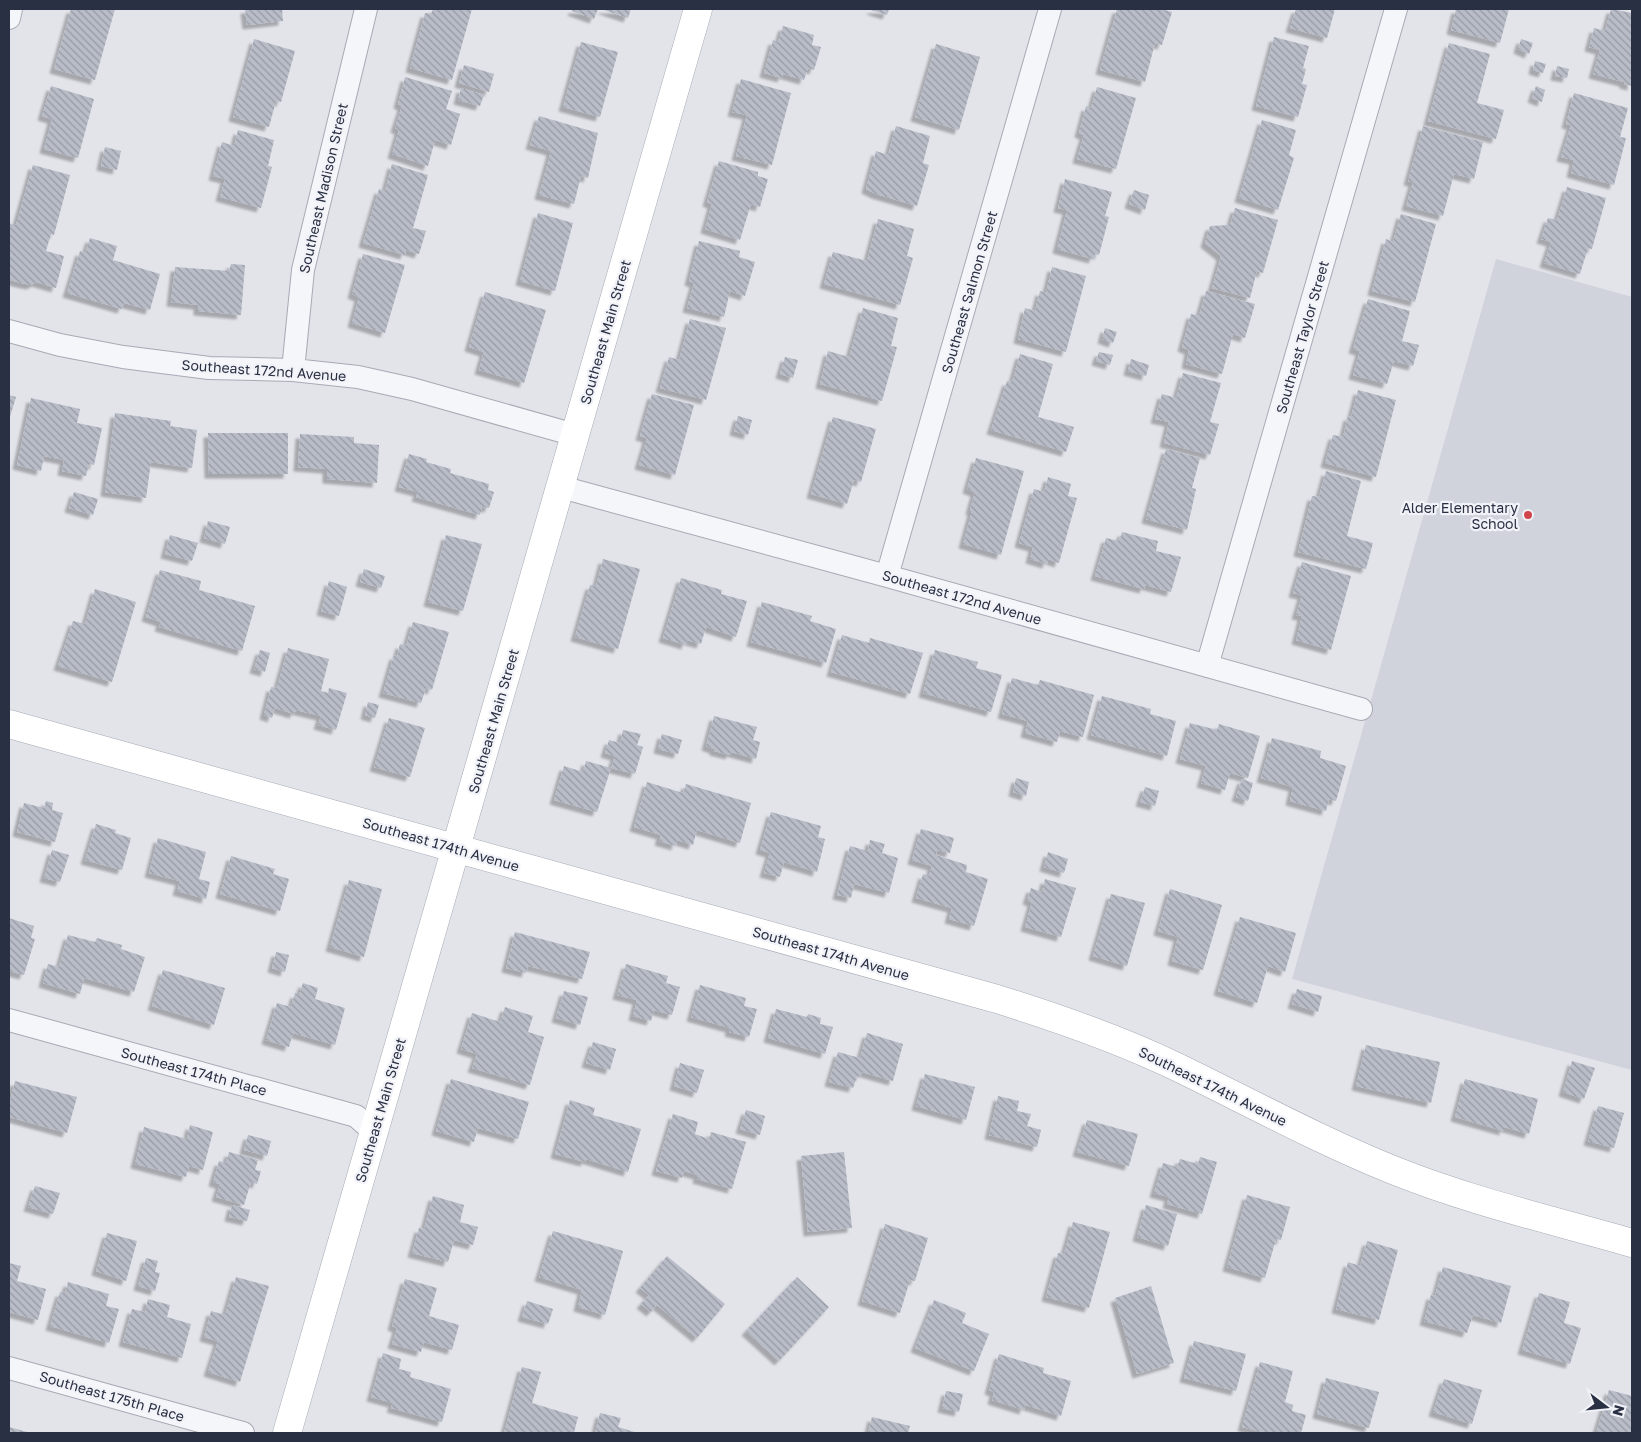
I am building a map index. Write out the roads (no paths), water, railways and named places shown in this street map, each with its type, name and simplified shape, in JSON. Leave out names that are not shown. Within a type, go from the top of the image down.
[{"type":"street","points":[[9,18],[11,9]]},
{"type":"street","name":"Southeast Madison Street","points":[[292,370],[303,270],[366,9]]},
{"type":"street","name":"Southeast Main Street","points":[[287,1433],[698,9]]},
{"type":"street","name":"Southeast Salmon Street","points":[[887,576],[1050,9]]},
{"type":"street","name":"Southeast Taylor Street","points":[[1207,666],[1396,9]]},
{"type":"street","name":"Southeast 172nd Avenue","points":[[9,331],[60,345],[123,357],[209,368],[292,370],[358,377],[412,389],[575,435]]},
{"type":"street","name":"Southeast 172nd Avenue","points":[[561,487],[1362,709]]},
{"type":"street","name":"Southeast 174th Avenue","points":[[9,724],[987,996],[1058,1018],[1156,1058],[1300,1128],[1393,1170],[1444,1189],[1632,1243]]},
{"type":"street","name":"Southeast 174th Place","points":[[9,1020],[356,1116],[374,1132]]},
{"type":"street","name":"Southeast 175th Place","points":[[9,1368],[243,1433]]},
{"type":"place","name":"Alder Elementary School","points":[[1528,515]]}]
